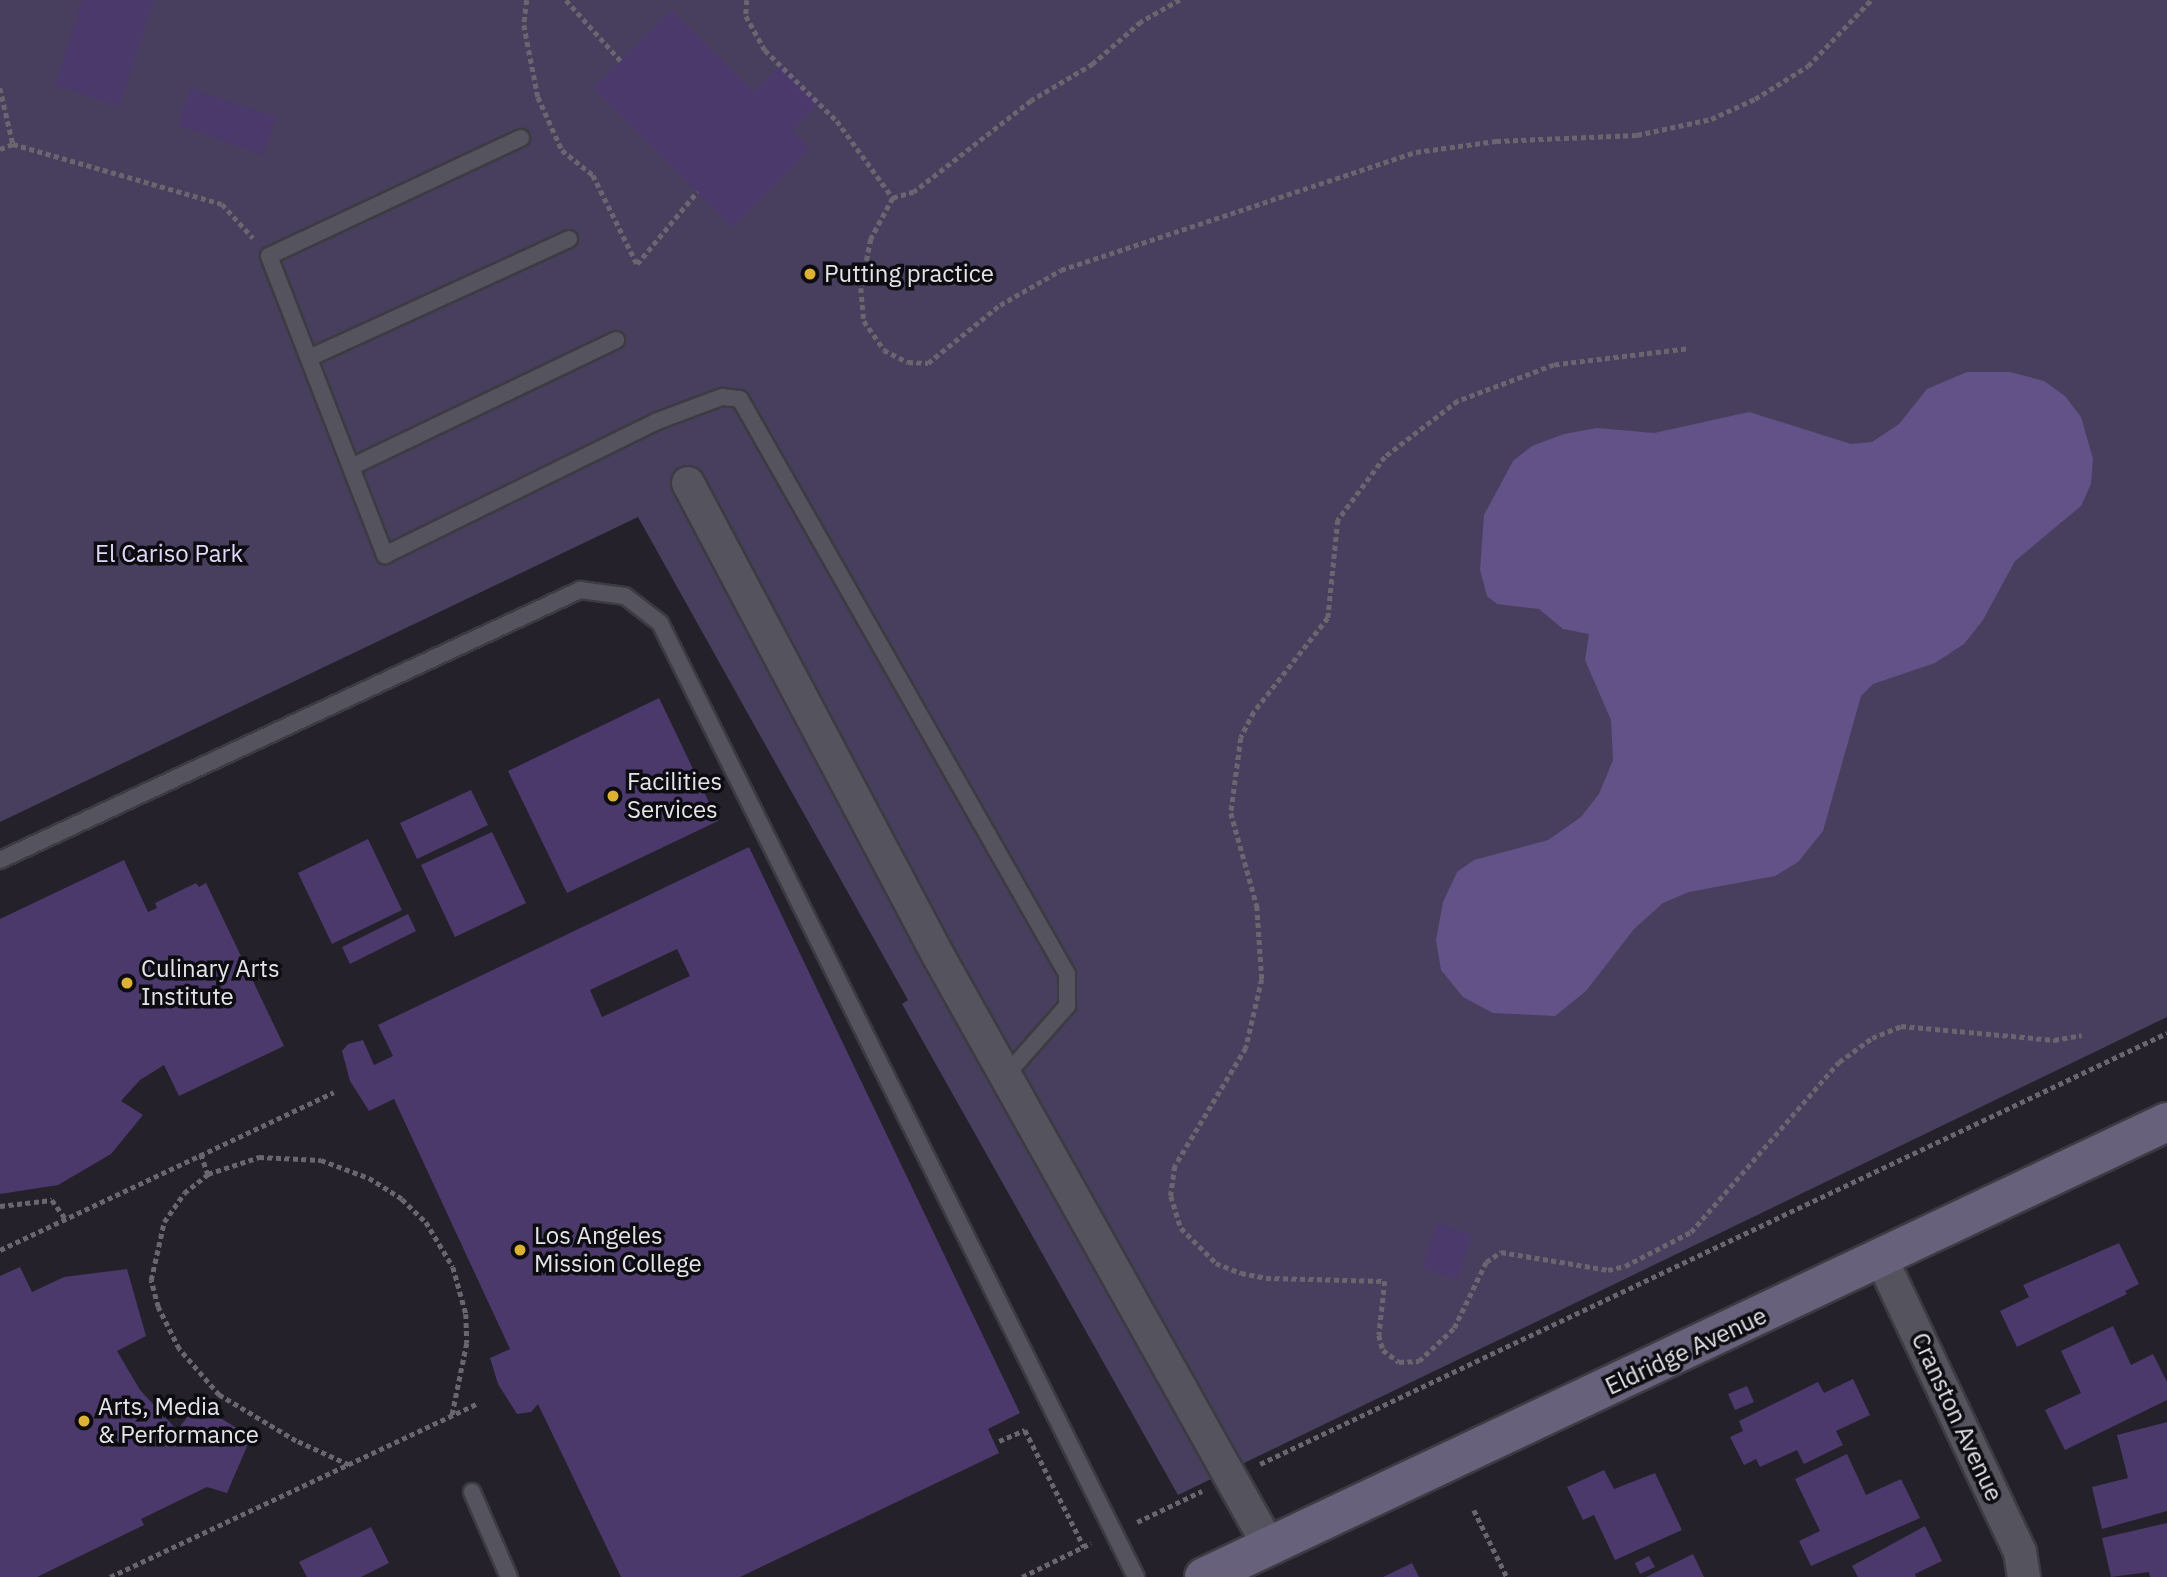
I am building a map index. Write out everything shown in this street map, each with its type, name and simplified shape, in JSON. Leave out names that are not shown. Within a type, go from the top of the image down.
[{"type":"street","points":[[688,483],[939,957],[1007,1074],[1269,1546]]},
{"type":"street","name":"Eldridge Avenue","points":[[1204,1577],[1882,1260],[2167,1122]]},
{"type":"street","name":"Cranston Avenue","points":[[1882,1260],[2020,1552],[2024,1577]]},
{"type":"lane","points":[[521,138],[269,256],[385,555],[655,422],[722,397],[740,400],[1067,974],[1067,1006],[1007,1074]]},
{"type":"lane","points":[[309,358],[569,239]]},
{"type":"lane","points":[[351,467],[616,340]]},
{"type":"lane","points":[[0,860],[580,590],[625,596],[660,623],[1136,1577]]},
{"type":"lane","points":[[472,1492],[509,1577]]},
{"type":"path","points":[[527,0],[524,25],[538,97],[562,150],[593,174],[636,264],[697,192]]},
{"type":"path","points":[[566,0],[621,61]]},
{"type":"path","points":[[747,0],[746,16],[752,33],[837,121],[893,198]]},
{"type":"path","points":[[1180,0],[1141,22],[1093,64],[1031,101],[914,192],[893,198],[871,239],[861,288],[864,321],[884,351],[908,362],[928,363],[1000,305],[1061,270],[1225,218],[1331,177],[1416,152],[1496,141],[1637,135],[1711,119],[1755,99],[1808,66],[1871,0]]},
{"type":"path","points":[[0,88],[13,144]]},
{"type":"path","points":[[0,149],[13,144],[222,204],[269,256]]},
{"type":"path","points":[[1686,349],[1554,365],[1458,401],[1385,457],[1338,520],[1328,618],[1254,712],[1241,738],[1231,813],[1257,906],[1262,979],[1246,1048],[1175,1166],[1171,1196],[1181,1228],[1216,1263],[1241,1273],[1385,1281],[1379,1335],[1383,1350],[1399,1362],[1419,1361],[1454,1328],[1486,1262],[1501,1252],[1608,1270],[1625,1266],[1691,1233],[1839,1062],[1871,1038],[1901,1026],[2054,1040],[2082,1035]]},
{"type":"path","points":[[1255,1466],[2167,1033]]},
{"type":"path","points":[[0,1250],[334,1092]]},
{"type":"path","points":[[201,1154],[208,1174]]},
{"type":"path","points":[[349,1465],[296,1441],[219,1395],[179,1349],[158,1307],[151,1280],[164,1222],[184,1193],[208,1174],[259,1157],[321,1160],[369,1178],[402,1199],[426,1222],[453,1268],[466,1314],[467,1343],[452,1416]]},
{"type":"path","points":[[0,1206],[52,1200],[65,1218]]},
{"type":"path","points":[[110,1577],[477,1404]]},
{"type":"path","points":[[999,1441],[1025,1430],[1084,1547]]},
{"type":"path","points":[[1474,1510],[1507,1577]]},
{"type":"green space","name":"El Cariso Park","points":[[0,0],[2167,0],[2167,1017],[1178,1495],[902,1004],[908,1000],[638,517],[0,822]]},
{"type":"shaded area","points":[[1967,372],[2010,372],[2044,381],[2065,396],[2081,417],[2093,459],[2091,484],[2081,506],[2015,561],[1983,620],[1964,644],[1935,663],[1873,684],[1861,696],[1823,831],[1798,862],[1775,876],[1689,892],[1663,903],[1634,929],[1586,991],[1555,1016],[1493,1013],[1463,997],[1441,970],[1436,940],[1443,902],[1457,872],[1474,860],[1548,840],[1581,817],[1599,794],[1613,760],[1611,720],[1585,660],[1589,634],[1563,629],[1539,609],[1497,604],[1487,596],[1480,570],[1484,515],[1513,461],[1532,446],[1564,434],[1597,428],[1654,433],[1749,412],[1851,444],[1872,442],[1899,424],[1927,389]]},
{"type":"building","points":[[82,0],[154,0],[119,106],[55,85]]},
{"type":"building","points":[[671,10],[754,92],[781,65],[819,103],[792,131],[810,149],[732,227],[593,88]]},
{"type":"building","points":[[190,88],[276,117],[263,155],[178,125]]},
{"type":"building","name":"Facilities Services","points":[[659,698],[718,821],[567,893],[508,771]]},
{"type":"building","points":[[471,790],[488,825],[417,859],[400,823]]},
{"type":"building","points":[[492,832],[526,903],[455,937],[421,865]]},
{"type":"building","points":[[368,839],[402,910],[332,944],[298,873]]},
{"type":"building","points":[[749,847],[1020,1413],[988,1429],[999,1453],[740,1577],[621,1577],[538,1404],[531,1412],[517,1414],[498,1384],[490,1358],[510,1349],[394,1099],[369,1111],[350,1081],[342,1051],[348,1044],[363,1040],[374,1065],[393,1056],[378,1025]],"holes":[[[677,949],[690,976],[602,1017],[590,990]]]},
{"type":"building","name":"Culinary Arts Institute","points":[[124,860],[148,912],[157,908],[155,903],[196,883],[199,887],[206,883],[284,1046],[179,1096],[164,1065],[140,1080],[121,1101],[143,1115],[111,1154],[58,1185],[0,1194],[0,919]]},
{"type":"building","points":[[408,914],[416,931],[350,964],[342,947]]},
{"type":"building","points":[[1437,1223],[1472,1235],[1457,1279],[1422,1268]]},
{"type":"building","points":[[2119,1243],[2139,1284],[2125,1291],[2127,1294],[2017,1347],[2000,1311],[2029,1297],[2023,1285]]},
{"type":"building","name":"Arts, Media & Performance","points":[[20,1267],[32,1292],[64,1277],[127,1269],[146,1336],[117,1351],[140,1390],[177,1430],[198,1404],[251,1437],[227,1493],[207,1487],[141,1519],[144,1525],[37,1577],[0,1577],[0,1276]]},
{"type":"building","points":[[2113,1326],[2131,1365],[2153,1354],[2167,1382],[2167,1400],[2065,1450],[2045,1410],[2081,1393],[2061,1351]]},
{"type":"building","points":[[1853,1379],[1870,1415],[1836,1431],[1843,1445],[1804,1464],[1797,1450],[1760,1467],[1756,1459],[1744,1465],[1730,1437],[1743,1431],[1739,1421],[1818,1382],[1824,1393]]},
{"type":"building","points":[[1747,1386],[1754,1402],[1735,1410],[1728,1394]]},
{"type":"building","points":[[2167,1422],[2167,1511],[2102,1529],[2092,1487],[2128,1478],[2117,1435]]},
{"type":"building","points":[[1847,1454],[1866,1495],[1901,1479],[1920,1518],[1811,1566],[1799,1541],[1820,1531],[1795,1479]]},
{"type":"building","points":[[1604,1470],[1614,1489],[1655,1473],[1682,1530],[1615,1560],[1594,1515],[1583,1520],[1567,1487]]},
{"type":"building","points":[[2167,1523],[2167,1577],[2150,1577],[2149,1572],[2111,1577],[2102,1538]]},
{"type":"building","points":[[1925,1526],[1942,1561],[1915,1574],[1916,1577],[1858,1577],[1852,1566]]},
{"type":"building","points":[[371,1527],[389,1563],[361,1577],[307,1577],[299,1562]]},
{"type":"building","points":[[1693,1554],[1704,1577],[1646,1577]]},
{"type":"building","points":[[1649,1556],[1655,1567],[1640,1574],[1635,1563]]},
{"type":"building","points":[[1412,1563],[1419,1577],[1383,1577]]},
{"type":"place","name":"Putting practice","points":[[810,274]]},
{"type":"place","name":"Facilities Services","points":[[613,796]]},
{"type":"place","name":"Culinary Arts Institute","points":[[127,983]]},
{"type":"place","name":"Los Angeles Mission College","points":[[520,1250]]},
{"type":"place","name":"Arts, Media & Performance","points":[[84,1421]]}]
